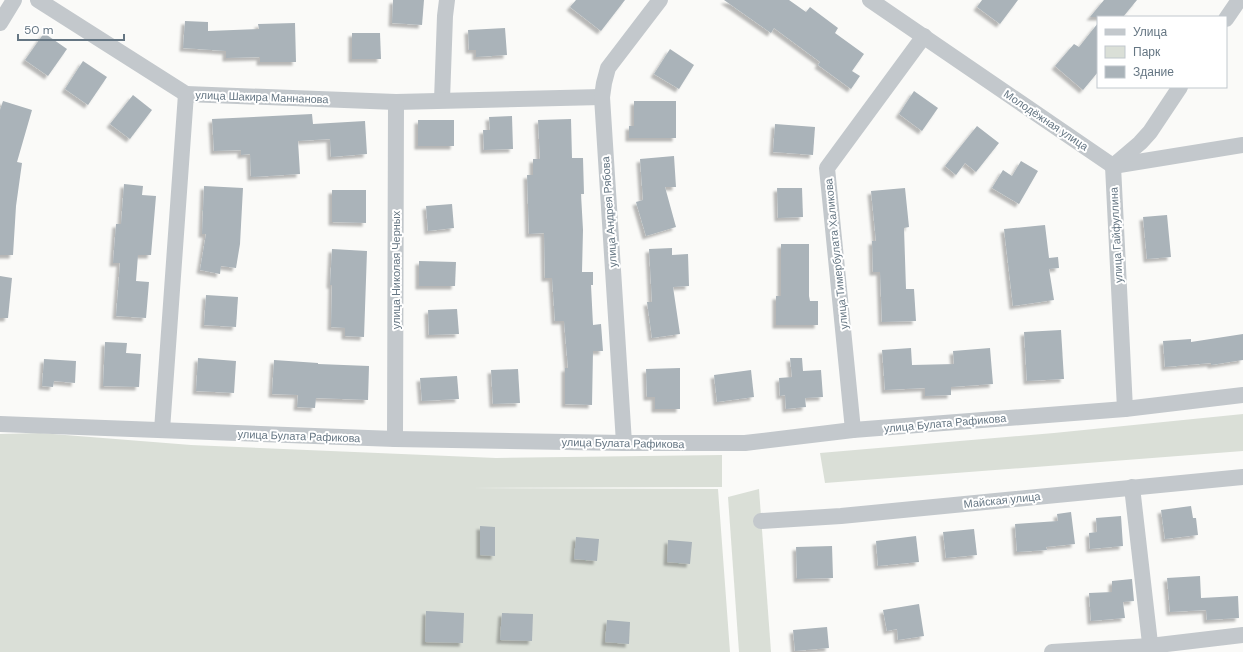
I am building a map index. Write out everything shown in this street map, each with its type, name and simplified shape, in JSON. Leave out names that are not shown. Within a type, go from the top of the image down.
[{"type":"street","points":[[0,23],[14,0]]},
{"type":"street","points":[[38,0],[186,94]]},
{"type":"street","points":[[442,100],[447,0]]},
{"type":"street","name":"улица Андрея Рябова","points":[[624,443],[602,97],[608,68],[660,0]]},
{"type":"street","name":"Молодёжная улица","points":[[870,0],[1113,166]]},
{"type":"street","points":[[1227,18],[1239,0]]},
{"type":"street","name":"улица Тимербулата Халикова","points":[[853,430],[827,168],[924,36]]},
{"type":"street","points":[[1113,166],[1140,143],[1150,132],[1179,88]]},
{"type":"street","name":"улица Шакира Маннанова","points":[[162,430],[186,94],[396,102],[602,97]]},
{"type":"street","name":"улица Николая Черных","points":[[395,440],[396,102]]},
{"type":"street","points":[[1113,166],[1243,145]]},
{"type":"street","name":"улица Гайфуллина","points":[[1113,166],[1125,408]]},
{"type":"street","name":"улица Булата Рафикова","points":[[0,424],[395,440],[745,443],[853,430],[1125,408],[1243,395]]},
{"type":"street","name":"Майская улица","points":[[761,521],[841,516],[1243,477]]},
{"type":"street","points":[[1132,487],[1151,649]]},
{"type":"street","points":[[1052,652],[1151,649],[1243,634]]},
{"type":"green space","points":[[1243,414],[1243,451],[825,483],[820,453],[1054,433]]},
{"type":"green space","points":[[40,433],[191,445],[496,458],[722,455],[722,487],[470,488],[718,489],[730,652],[0,652],[0,434]]},
{"type":"green space","points":[[759,489],[771,652],[739,652],[728,497]]},
{"type":"building","points":[[393,0],[424,0],[422,25],[392,23]]},
{"type":"building","points":[[576,0],[625,0],[601,31],[570,7]]},
{"type":"building","points":[[724,0],[789,0],[806,12],[810,7],[838,28],[835,33],[864,54],[852,71],[860,76],[851,89],[818,65],[820,62],[774,28],[771,33]]},
{"type":"building","points":[[982,0],[1018,0],[1000,24],[977,7]]},
{"type":"building","points":[[1104,0],[1137,0],[1124,16],[1090,17]]},
{"type":"building","points":[[185,21],[208,22],[208,31],[259,29],[258,24],[295,23],[296,62],[260,62],[260,57],[226,58],[226,51],[183,48]]},
{"type":"building","points":[[1097,24],[1097,73],[1083,90],[1055,66],[1074,44],[1079,47]]},
{"type":"building","points":[[505,28],[507,55],[476,57],[476,50],[469,50],[468,30]]},
{"type":"building","points":[[44,33],[67,49],[48,76],[25,60]]},
{"type":"building","points":[[352,33],[380,33],[381,59],[352,59]]},
{"type":"building","points":[[670,49],[694,65],[679,89],[654,74]]},
{"type":"building","points":[[83,61],[107,77],[88,105],[65,89]]},
{"type":"building","points":[[914,91],[938,108],[922,131],[899,114]]},
{"type":"building","points":[[133,95],[152,110],[130,139],[110,124]]},
{"type":"building","points":[[3,101],[32,110],[17,162],[22,163],[16,206],[13,255],[0,255],[0,110]]},
{"type":"building","points":[[634,101],[676,101],[676,138],[629,138],[629,126],[634,126]]},
{"type":"building","points":[[312,114],[313,124],[365,121],[367,154],[331,157],[330,139],[298,141],[300,174],[251,177],[250,154],[241,155],[241,150],[214,151],[212,119]]},
{"type":"building","points":[[512,116],[513,149],[484,150],[483,130],[490,130],[489,117]]},
{"type":"building","points":[[571,119],[572,158],[583,158],[584,194],[581,194],[583,230],[582,272],[593,272],[593,285],[591,285],[593,325],[601,324],[603,351],[593,351],[592,405],[565,404],[565,368],[568,368],[564,321],[555,321],[552,278],[545,278],[544,233],[529,234],[527,175],[533,175],[533,159],[540,159],[538,120]]},
{"type":"building","points":[[418,120],[454,120],[454,146],[418,146]]},
{"type":"building","points":[[775,124],[815,127],[813,155],[773,152]]},
{"type":"building","points":[[977,126],[999,143],[976,172],[965,163],[956,175],[945,166]]},
{"type":"building","points":[[674,156],[676,187],[665,187],[676,227],[646,236],[636,202],[643,200],[640,159]]},
{"type":"building","points":[[1021,161],[1038,171],[1019,204],[992,188],[1003,170],[1012,176]]},
{"type":"building","points":[[124,184],[143,186],[142,195],[156,196],[151,255],[138,255],[136,281],[149,282],[146,318],[116,316],[120,263],[113,263],[116,224],[121,224]]},
{"type":"building","points":[[204,186],[243,188],[240,244],[236,268],[221,266],[220,274],[200,270],[206,234],[202,234]]},
{"type":"building","points":[[777,188],[802,188],[803,217],[778,218]]},
{"type":"building","points":[[905,188],[909,227],[904,228],[906,289],[914,289],[916,321],[882,322],[880,272],[873,272],[872,241],[876,241],[871,191]]},
{"type":"building","points":[[332,190],[366,190],[366,223],[332,222]]},
{"type":"building","points":[[452,204],[454,228],[428,231],[426,206]]},
{"type":"building","points":[[1167,215],[1171,257],[1147,259],[1143,217]]},
{"type":"building","points":[[1045,225],[1049,258],[1058,257],[1059,268],[1049,269],[1054,300],[1013,306],[1004,229]]},
{"type":"building","points":[[781,244],[809,244],[809,296],[810,301],[818,301],[818,325],[776,325],[776,296],[781,296]]},
{"type":"building","points":[[672,248],[672,255],[688,254],[689,286],[673,287],[680,334],[652,338],[647,302],[652,302],[649,249]]},
{"type":"building","points":[[332,249],[367,251],[364,337],[345,336],[345,328],[331,327],[332,285],[330,285]]},
{"type":"building","points":[[419,261],[456,262],[455,286],[419,286]]},
{"type":"building","points":[[0,276],[12,278],[8,318],[0,318]]},
{"type":"building","points":[[206,295],[238,297],[236,327],[204,325]]},
{"type":"building","points":[[457,309],[459,334],[429,335],[428,310]]},
{"type":"building","points":[[1061,330],[1064,379],[1027,381],[1024,332]]},
{"type":"building","points":[[1243,334],[1243,360],[1211,365],[1211,363],[1165,367],[1163,341],[1191,339],[1191,342]]},
{"type":"building","points":[[105,342],[127,343],[126,353],[141,354],[139,387],[103,386]]},
{"type":"building","points":[[911,348],[912,365],[954,364],[953,351],[990,348],[993,384],[951,387],[951,395],[925,396],[925,388],[885,390],[882,350]]},
{"type":"building","points":[[198,358],[236,361],[234,393],[196,391]]},
{"type":"building","points":[[790,358],[802,358],[803,371],[821,370],[823,397],[805,398],[806,407],[786,409],[785,395],[780,396],[779,378],[792,377]]},
{"type":"building","points":[[44,359],[76,361],[75,383],[54,381],[53,387],[42,386]]},
{"type":"building","points":[[274,360],[318,364],[369,366],[368,400],[316,398],[315,408],[297,407],[298,395],[272,394]]},
{"type":"building","points":[[680,368],[680,409],[655,409],[655,397],[647,397],[646,369]]},
{"type":"building","points":[[518,369],[520,403],[493,404],[491,370]]},
{"type":"building","points":[[751,370],[754,397],[717,402],[714,375]]},
{"type":"building","points":[[457,376],[459,399],[422,401],[420,378]]},
{"type":"building","points":[[1191,506],[1193,518],[1196,518],[1198,535],[1165,539],[1161,510]]},
{"type":"building","points":[[1071,512],[1075,544],[1046,547],[1047,550],[1017,552],[1015,524],[1058,521],[1057,514]]},
{"type":"building","points":[[1121,516],[1123,546],[1090,549],[1089,533],[1097,532],[1096,518]]},
{"type":"building","points":[[480,526],[495,527],[495,556],[480,555]]},
{"type":"building","points":[[974,529],[977,555],[946,558],[943,532]]},
{"type":"building","points":[[916,536],[919,562],[878,566],[876,541]]},
{"type":"building","points":[[576,537],[599,539],[597,561],[574,559]]},
{"type":"building","points":[[668,540],[692,542],[690,564],[667,562]]},
{"type":"building","points":[[832,546],[833,578],[797,579],[796,547]]},
{"type":"building","points":[[1200,576],[1201,598],[1238,596],[1239,618],[1207,620],[1206,610],[1170,612],[1167,578]]},
{"type":"building","points":[[1132,579],[1134,601],[1123,602],[1125,618],[1091,621],[1089,593],[1112,592],[1112,581]]},
{"type":"building","points":[[919,604],[924,636],[898,640],[897,629],[887,631],[883,610]]},
{"type":"building","points":[[426,611],[464,613],[463,643],[425,642]]},
{"type":"building","points":[[502,613],[533,614],[532,641],[500,640]]},
{"type":"building","points":[[607,620],[630,622],[629,644],[605,642]]},
{"type":"building","points":[[827,627],[829,648],[795,651],[793,630]]}]
